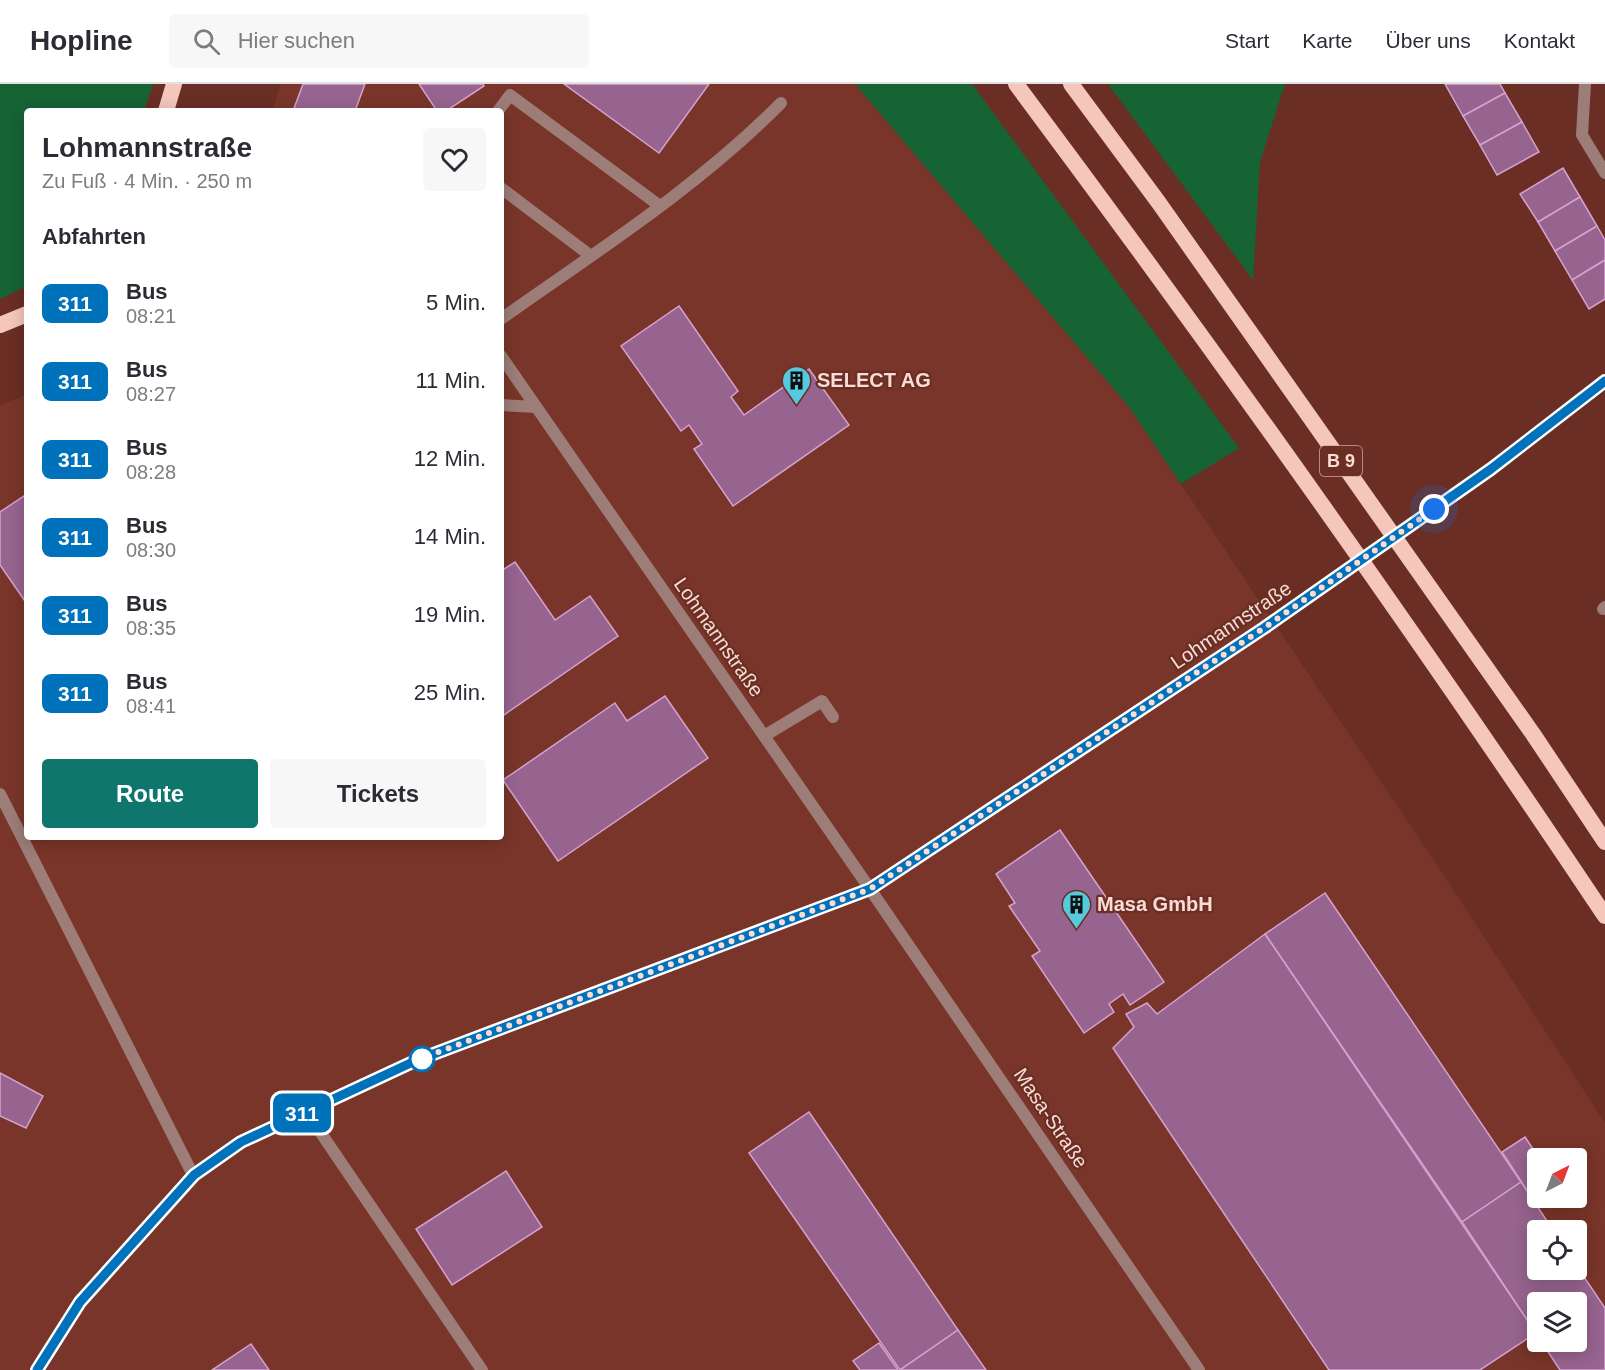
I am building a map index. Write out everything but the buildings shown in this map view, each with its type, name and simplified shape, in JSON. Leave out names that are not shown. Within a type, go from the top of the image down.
[{"type":"highway","points":[[167,108],[174,84]]},
{"type":"highway","name":"B 9","points":[[1016,84],[1153,267],[1496,753],[1605,916]]},
{"type":"highway","name":"B 9","points":[[1071,84],[1533,734],[1605,842]]},
{"type":"highway","points":[[0,326],[24,315]]},
{"type":"street","points":[[1585,84],[1582,135],[1605,173]]},
{"type":"street","points":[[500,108],[510,95],[660,206]]},
{"type":"street","points":[[504,317],[715,164],[781,103]]},
{"type":"street","points":[[504,190],[591,256]]},
{"type":"street","name":"Lohmannstraße","points":[[504,360],[870,889]]},
{"type":"street","name":"Lohmannstraße","points":[[38,1370],[80,1302],[194,1175],[241,1142],[415,1061],[870,889],[1264,628],[1491,469],[1605,381]]},
{"type":"street","points":[[504,405],[536,407]]},
{"type":"street","points":[[764,736],[822,701],[833,717]]},
{"type":"street","points":[[0,794],[194,1175]]},
{"type":"street","name":"Masa-Straße","points":[[870,889],[1199,1370]]},
{"type":"street","points":[[306,1112],[482,1370]]},
{"type":"shaded area","points":[[281,84],[855,84],[1129,407],[1443,874],[1605,1123],[1605,1370],[0,1370],[0,406],[24,395],[24,840],[504,840],[504,108],[273,108]]},
{"type":"green space","points":[[0,84],[153,84],[145,108],[24,108],[24,287],[0,299]]},
{"type":"green space","points":[[855,84],[972,84],[1239,448],[1181,484],[1129,407]]},
{"type":"green space","points":[[1108,84],[1285,84],[1260,162],[1253,280]]},
{"type":"bus line","name":"311","points":[[37,1370],[80,1302],[194,1175],[241,1142],[415,1061],[870,889],[1264,628],[1491,469],[1605,381]]},
{"type":"place","name":"SELECT AG","points":[[796,406]]},
{"type":"place","name":"Masa GmbH","points":[[1076,930]]},
{"type":"route","points":[[422,1059],[415,1061],[870,889],[1264,628],[1434,509]]}]
